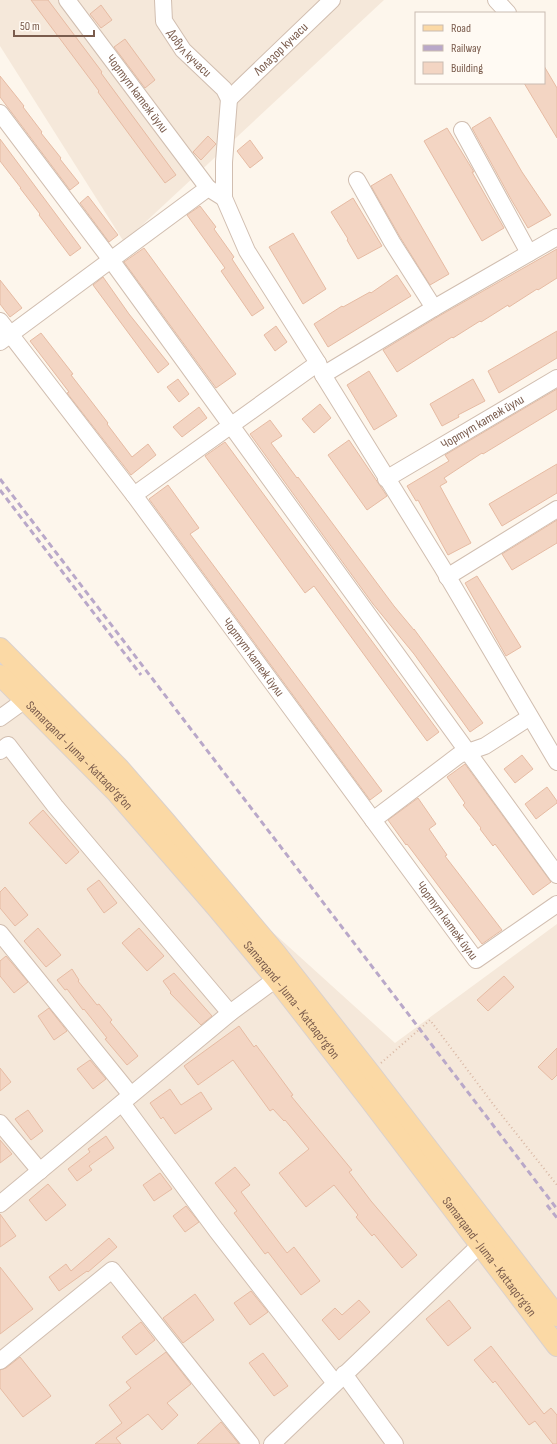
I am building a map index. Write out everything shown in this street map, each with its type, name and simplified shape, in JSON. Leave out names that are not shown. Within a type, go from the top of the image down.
[{"type":"main road","name":"Samarqand - Juma - Kattaqo‘rg‘on","points":[[0,648],[119,768],[275,952],[370,1073],[377,1095],[480,1245],[557,1346]]},
{"type":"main road","name":"Samarqand - Juma - Kattaqo‘rg‘on","points":[[0,675],[85,759],[116,792],[216,907],[276,979],[377,1095],[557,1316]]},
{"type":"street","name":"Чортут катеж йули","points":[[67,0],[208,188],[224,198]]},
{"type":"street","name":"Довул кучаси","points":[[162,0],[164,21],[183,50],[224,89],[229,99]]},
{"type":"street","name":"Лолазор кучаси","points":[[229,99],[332,0]]},
{"type":"street","points":[[496,0],[507,12]]},
{"type":"street","points":[[229,99],[224,162],[224,198],[247,251],[321,369],[386,479],[448,577],[557,762]]},
{"type":"street","points":[[0,113],[111,260],[557,875]]},
{"type":"street","points":[[462,130],[529,253]]},
{"type":"street","points":[[357,180],[392,242],[434,308]]},
{"type":"street","points":[[5,338],[208,188]]},
{"type":"street","points":[[134,495],[231,425],[321,369],[434,308],[557,237]]},
{"type":"street","name":"Чортут катеж йули","points":[[0,321],[5,338],[134,495],[476,960],[557,904]]},
{"type":"street","name":"Чортут катеж йули","points":[[386,479],[557,378]]},
{"type":"street","points":[[448,577],[557,509]]},
{"type":"street","points":[[0,718],[25,700]]},
{"type":"street","points":[[373,820],[459,755],[485,746],[530,717]]},
{"type":"street","points":[[0,751],[8,745],[56,806],[230,1013]]},
{"type":"street","points":[[0,933],[127,1099],[216,1230],[395,1444]]},
{"type":"street","points":[[0,1204],[230,1013],[276,979]]},
{"type":"street","points":[[0,1123],[40,1171]]},
{"type":"street","points":[[272,1444],[480,1245]]},
{"type":"street","points":[[0,1361],[112,1270],[251,1444]]},
{"type":"path","points":[[370,1073],[430,1020],[557,1185]]},
{"type":"shaded area","points":[[0,0],[384,0],[124,242],[0,46]]},
{"type":"shaded area","points":[[0,685],[395,1043],[557,924],[557,1444],[0,1444]]},
{"type":"building","points":[[31,0],[48,0],[176,175],[165,183]]},
{"type":"building","points":[[101,5],[112,20],[101,28],[90,14]]},
{"type":"building","points":[[125,39],[155,80],[145,88],[114,47]]},
{"type":"building","points":[[545,68],[557,88],[557,138],[525,84],[545,84]]},
{"type":"building","points":[[0,76],[24,106],[23,107],[42,132],[41,133],[79,183],[70,190],[0,97]]},
{"type":"building","points":[[490,117],[522,172],[551,215],[528,228],[472,128]]},
{"type":"building","points":[[447,128],[474,172],[472,172],[504,228],[482,241],[424,141]]},
{"type":"building","points":[[208,136],[216,144],[201,160],[193,152]]},
{"type":"building","points":[[0,139],[81,248],[70,256],[0,161]]},
{"type":"building","points":[[250,140],[263,158],[250,168],[237,151]]},
{"type":"building","points":[[391,174],[449,274],[430,285],[371,186]]},
{"type":"building","points":[[88,196],[118,235],[109,242],[80,203]]},
{"type":"building","points":[[353,198],[382,246],[358,259],[347,240],[348,239],[331,212]]},
{"type":"building","points":[[200,206],[216,227],[214,229],[234,257],[232,259],[264,308],[252,316],[221,271],[225,268],[187,215]]},
{"type":"building","points":[[293,233],[326,289],[303,304],[269,247]]},
{"type":"building","points":[[144,248],[236,374],[216,388],[124,262]]},
{"type":"building","points":[[557,249],[557,278],[509,307],[508,305],[453,338],[452,337],[397,372],[383,350],[439,316]]},
{"type":"building","points":[[397,275],[411,296],[328,347],[314,324],[342,306],[343,307],[370,292],[371,293]]},
{"type":"building","points":[[103,277],[129,314],[169,364],[158,373],[93,285]]},
{"type":"building","points":[[0,280],[22,308],[10,317],[0,304]]},
{"type":"building","points":[[276,326],[287,342],[275,351],[264,335]]},
{"type":"building","points":[[557,331],[557,358],[499,393],[488,371]]},
{"type":"building","points":[[41,333],[73,374],[71,375],[132,457],[148,444],[156,455],[131,475],[67,393],[69,392],[30,341]]},
{"type":"building","points":[[369,371],[397,416],[374,430],[347,385]]},
{"type":"building","points":[[178,379],[189,394],[179,402],[167,387]]},
{"type":"building","points":[[473,379],[485,401],[458,415],[459,417],[442,426],[430,404]]},
{"type":"building","points":[[557,389],[557,409],[483,454],[482,453],[444,478],[447,482],[440,486],[471,543],[448,555],[418,500],[416,501],[407,486],[449,461],[445,455]]},
{"type":"building","points":[[320,404],[331,418],[314,433],[302,419]]},
{"type":"building","points":[[199,407],[207,418],[182,437],[173,427]]},
{"type":"building","points":[[270,420],[282,436],[271,443],[394,606],[414,629],[483,723],[470,732],[414,654],[373,604],[250,434]]},
{"type":"building","points":[[349,440],[387,496],[367,510],[328,455]]},
{"type":"building","points":[[225,442],[439,732],[427,741],[314,586],[305,593],[205,456]]},
{"type":"building","points":[[557,464],[557,493],[502,526],[489,504]]},
{"type":"building","points":[[168,485],[199,528],[190,534],[382,791],[370,800],[149,499]]},
{"type":"building","points":[[557,520],[557,543],[512,570],[502,554]]},
{"type":"building","points":[[477,576],[521,647],[506,656],[465,583]]},
{"type":"building","points":[[522,755],[533,769],[515,783],[504,769]]},
{"type":"building","points":[[465,764],[551,882],[533,895],[495,844],[493,846],[480,829],[481,828],[463,805],[465,803],[447,777]]},
{"type":"building","points":[[547,787],[557,803],[536,819],[525,804]]},
{"type":"building","points":[[418,798],[436,824],[429,829],[447,855],[445,856],[502,930],[482,944],[388,820]]},
{"type":"building","points":[[43,810],[79,852],[66,864],[29,823]]},
{"type":"building","points":[[99,880],[117,903],[104,913],[87,889]]},
{"type":"building","points":[[5,887],[28,915],[15,926],[0,908],[0,892]]},
{"type":"building","points":[[38,928],[61,955],[46,967],[24,941]]},
{"type":"building","points":[[139,928],[164,956],[147,971],[122,943]]},
{"type":"building","points":[[6,956],[28,982],[14,993],[0,976],[0,961]]},
{"type":"building","points":[[72,969],[79,980],[78,981],[97,1005],[99,1004],[112,1020],[110,1022],[138,1056],[127,1065],[105,1039],[107,1038],[84,1009],[83,1010],[67,989],[65,990],[57,980]]},
{"type":"building","points":[[174,973],[212,1016],[201,1025],[170,993],[171,992],[163,981]]},
{"type":"building","points":[[504,976],[514,987],[488,1011],[477,1000]]},
{"type":"building","points":[[49,1008],[67,1031],[54,1040],[38,1016]]},
{"type":"building","points":[[239,1026],[254,1047],[256,1045],[293,1095],[291,1096],[352,1170],[349,1172],[371,1201],[417,1255],[402,1268],[374,1234],[372,1236],[356,1217],[358,1215],[334,1185],[306,1207],[279,1173],[309,1149],[285,1120],[284,1121],[273,1109],[270,1111],[233,1060],[198,1085],[184,1066]]},
{"type":"building","points":[[557,1048],[557,1075],[552,1080],[538,1067]]},
{"type":"building","points":[[90,1060],[106,1079],[93,1089],[77,1069]]},
{"type":"building","points":[[0,1068],[11,1082],[0,1091]]},
{"type":"building","points":[[170,1089],[181,1105],[201,1092],[212,1109],[175,1134],[163,1117],[161,1119],[150,1103]]},
{"type":"building","points":[[28,1110],[43,1131],[31,1140],[15,1119]]},
{"type":"building","points":[[106,1136],[114,1148],[89,1166],[92,1170],[77,1181],[68,1169],[90,1152],[88,1149]]},
{"type":"building","points":[[0,1140],[12,1154],[0,1163]]},
{"type":"building","points":[[235,1167],[250,1185],[241,1192],[287,1253],[294,1247],[320,1281],[301,1295],[268,1252],[265,1254],[234,1213],[237,1211],[215,1183]]},
{"type":"building","points":[[160,1173],[172,1189],[154,1201],[143,1185]]},
{"type":"building","points":[[48,1184],[66,1205],[46,1221],[29,1200]]},
{"type":"building","points":[[186,1206],[199,1222],[185,1232],[173,1216]]},
{"type":"building","points":[[0,1214],[16,1236],[0,1247]]},
{"type":"building","points":[[109,1238],[117,1247],[88,1272],[87,1271],[59,1291],[49,1277],[66,1264],[71,1271]]},
{"type":"building","points":[[0,1267],[33,1309],[0,1334]]},
{"type":"building","points":[[251,1291],[268,1312],[250,1325],[234,1303]]},
{"type":"building","points":[[195,1294],[214,1320],[183,1343],[163,1318]]},
{"type":"building","points":[[359,1300],[370,1312],[339,1340],[322,1320],[335,1308],[342,1315]]},
{"type":"building","points":[[449,1300],[471,1328],[448,1346],[426,1319]]},
{"type":"building","points":[[141,1322],[155,1340],[136,1355],[122,1337]]},
{"type":"building","points":[[491,1346],[544,1414],[551,1408],[557,1415],[557,1444],[553,1444],[535,1421],[529,1425],[495,1381],[493,1383],[474,1360]]},
{"type":"building","points":[[166,1352],[191,1384],[167,1403],[178,1415],[162,1430],[148,1414],[116,1438],[121,1444],[95,1444],[122,1423],[109,1405],[131,1388],[126,1382]]},
{"type":"building","points":[[263,1353],[288,1386],[274,1396],[249,1363]]},
{"type":"building","points":[[20,1357],[51,1396],[23,1417],[0,1388],[0,1370],[6,1368]]},
{"type":"building","points":[[221,1422],[239,1444],[197,1444]]},
{"type":"railway","points":[[0,479],[557,1209]]},
{"type":"railway","points":[[0,490],[141,675]]},
{"type":"railway","points":[[547,1205],[557,1218]]}]
